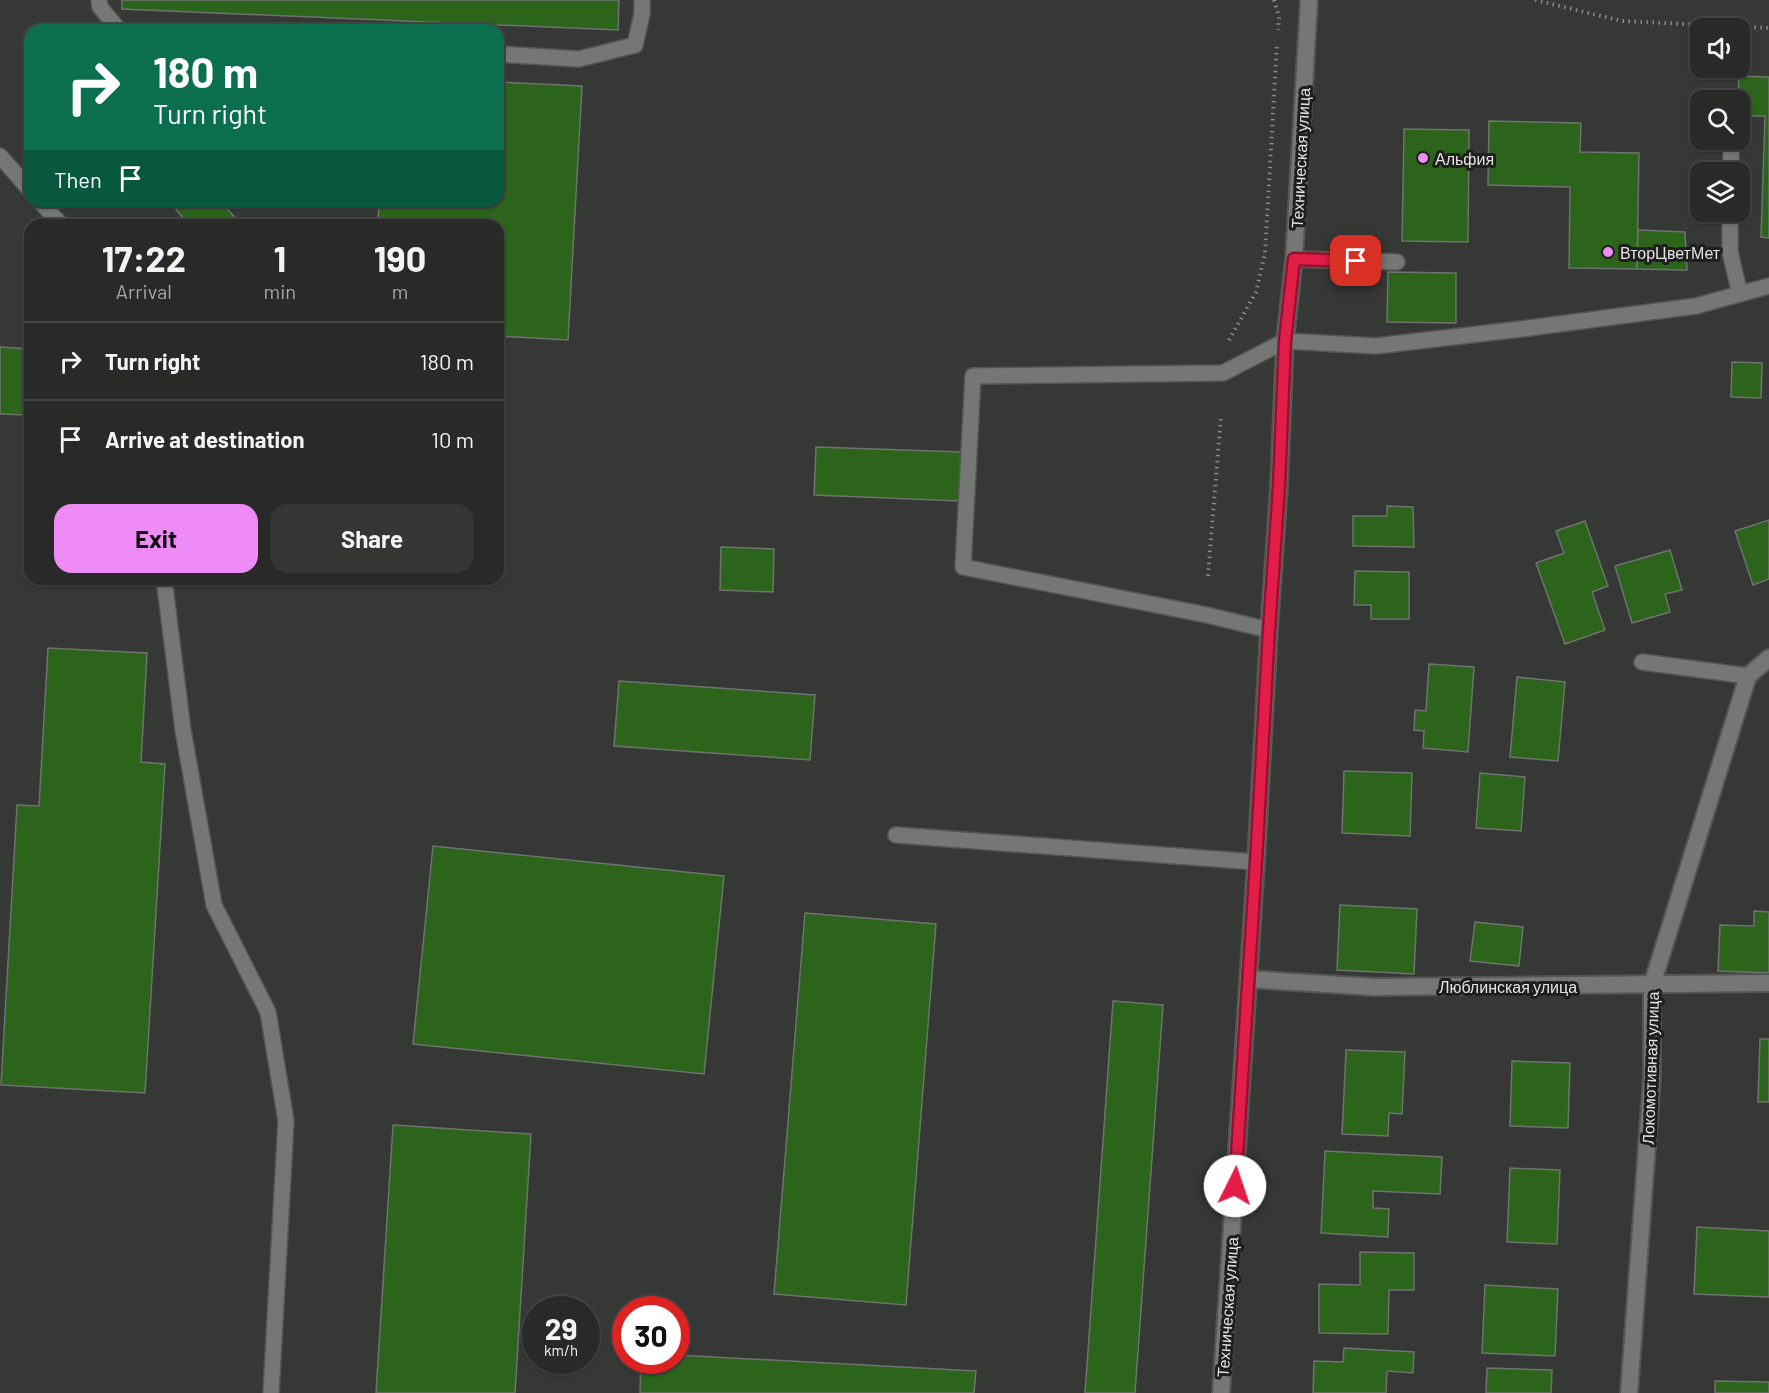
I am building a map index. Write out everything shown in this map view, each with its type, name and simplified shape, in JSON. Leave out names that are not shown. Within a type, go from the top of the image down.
[{"type":"street","name":"Техническая улица","points":[[1221,1393],[1279,486],[1285,341],[1294,259],[1309,0]]},
{"type":"street","points":[[1748,676],[1769,658]]},
{"type":"street","name":"Локомотивная улица","points":[[1629,1393],[1652,1077],[1652,985],[1748,676]]},
{"type":"street","name":"Люблинская улица","points":[[1248,979],[1374,987],[1769,983]]},
{"type":"lane","points":[[99,0],[100,8],[114,24]]},
{"type":"lane","points":[[504,54],[579,59],[635,45],[642,14],[642,0]]},
{"type":"lane","points":[[1731,152],[1731,162]]},
{"type":"lane","points":[[0,156],[24,183]]},
{"type":"lane","points":[[45,207],[56,219]]},
{"type":"lane","points":[[1730,222],[1730,252],[1740,294]]},
{"type":"lane","points":[[1294,259],[1397,261]]},
{"type":"lane","points":[[1269,630],[1207,615],[963,567],[974,376],[1223,373],[1285,341],[1376,346],[1543,327],[1696,306],[1769,286]]},
{"type":"lane","points":[[165,585],[183,730],[214,905],[268,1012],[285,1121],[271,1393]]},
{"type":"lane","points":[[1642,662],[1748,676]]},
{"type":"lane","points":[[896,835],[1256,862]]},
{"type":"path","points":[[1224,348],[1256,292],[1265,253],[1279,17],[1274,0]]},
{"type":"path","points":[[1535,0],[1622,21],[1769,28]]},
{"type":"path","points":[[1208,576],[1221,416]]},
{"type":"building","points":[[122,0],[619,0],[618,30],[122,9]]},
{"type":"building","points":[[1769,77],[1769,238],[1761,237],[1765,116],[1750,116],[1750,90],[1738,90],[1739,78]]},
{"type":"building","points":[[504,82],[582,86],[568,340],[504,336],[504,219],[378,219],[379,207],[504,207]]},
{"type":"building","points":[[1489,121],[1581,123],[1580,152],[1639,153],[1637,269],[1569,268],[1570,187],[1488,185]]},
{"type":"building","points":[[1404,129],[1469,130],[1468,242],[1402,241]]},
{"type":"building","points":[[174,207],[226,207],[236,219],[184,219]]},
{"type":"building","points":[[1638,230],[1685,232],[1687,270],[1637,269]]},
{"type":"building","points":[[1388,272],[1456,273],[1456,323],[1387,322]]},
{"type":"building","points":[[0,347],[24,349],[24,415],[0,414]]},
{"type":"building","points":[[1732,362],[1762,363],[1761,398],[1731,397]]},
{"type":"building","points":[[816,447],[961,452],[959,501],[814,495]]},
{"type":"building","points":[[1387,506],[1413,507],[1414,547],[1353,546],[1353,516],[1387,516]]},
{"type":"building","points":[[1769,520],[1769,579],[1753,585],[1735,531]]},
{"type":"building","points":[[1585,521],[1608,586],[1592,592],[1605,630],[1565,644],[1536,563],[1564,553],[1556,531]]},
{"type":"building","points":[[721,547],[774,549],[773,592],[720,590]]},
{"type":"building","points":[[1670,550],[1682,590],[1665,594],[1670,612],[1632,623],[1615,566]]},
{"type":"building","points":[[1355,571],[1409,572],[1409,619],[1371,619],[1371,605],[1354,605]]},
{"type":"building","points":[[48,648],[147,653],[141,762],[165,764],[145,1093],[1,1085],[17,805],[39,806]]},
{"type":"building","points":[[1429,664],[1474,667],[1468,752],[1423,748],[1424,731],[1414,730],[1415,710],[1426,711]]},
{"type":"building","points":[[1517,677],[1565,682],[1558,761],[1510,757]]},
{"type":"building","points":[[619,681],[815,695],[810,760],[614,746]]},
{"type":"building","points":[[1344,771],[1412,773],[1410,836],[1342,833]]},
{"type":"building","points":[[1480,773],[1525,777],[1521,831],[1476,828]]},
{"type":"building","points":[[433,846],[724,876],[704,1074],[413,1044]]},
{"type":"building","points":[[1340,905],[1417,909],[1414,974],[1337,970]]},
{"type":"building","points":[[1754,911],[1769,912],[1769,973],[1718,971],[1720,925],[1754,926]]},
{"type":"building","points":[[805,913],[936,924],[906,1305],[774,1294]]},
{"type":"building","points":[[1475,922],[1523,927],[1519,966],[1470,961]]},
{"type":"building","points":[[1113,1001],[1163,1005],[1135,1393],[1085,1393]]},
{"type":"building","points":[[1760,1039],[1769,1039],[1769,1102],[1758,1102]]},
{"type":"building","points":[[1346,1050],[1405,1052],[1402,1114],[1389,1113],[1388,1136],[1342,1134]]},
{"type":"building","points":[[1512,1061],[1570,1063],[1568,1128],[1510,1126]]},
{"type":"building","points":[[393,1125],[531,1134],[515,1393],[376,1393]]},
{"type":"building","points":[[1325,1151],[1442,1157],[1440,1194],[1373,1191],[1373,1208],[1389,1209],[1388,1237],[1321,1233]]},
{"type":"building","points":[[1510,1168],[1560,1170],[1557,1244],[1507,1242]]},
{"type":"building","points":[[1697,1227],[1769,1231],[1769,1297],[1694,1294]]},
{"type":"building","points":[[1360,1252],[1414,1253],[1414,1290],[1389,1290],[1388,1334],[1319,1333],[1319,1284],[1360,1285]]},
{"type":"building","points":[[1485,1285],[1558,1289],[1555,1356],[1482,1353]]},
{"type":"building","points":[[1344,1348],[1414,1352],[1413,1373],[1387,1371],[1386,1393],[1313,1393],[1314,1361],[1343,1362]]},
{"type":"building","points":[[690,1356],[976,1371],[974,1393],[640,1393],[641,1374],[690,1374]]},
{"type":"building","points":[[1487,1368],[1552,1370],[1551,1393],[1486,1393]]},
{"type":"building","points":[[1715,1381],[1769,1382],[1769,1393],[1715,1393]]},
{"type":"place","name":"Альфия","points":[[1423,158]]},
{"type":"place","name":"ВторЦветМет","points":[[1608,252]]},
{"type":"route","points":[[1235,1186],[1279,486],[1285,341],[1294,259],[1356,261]]}]
